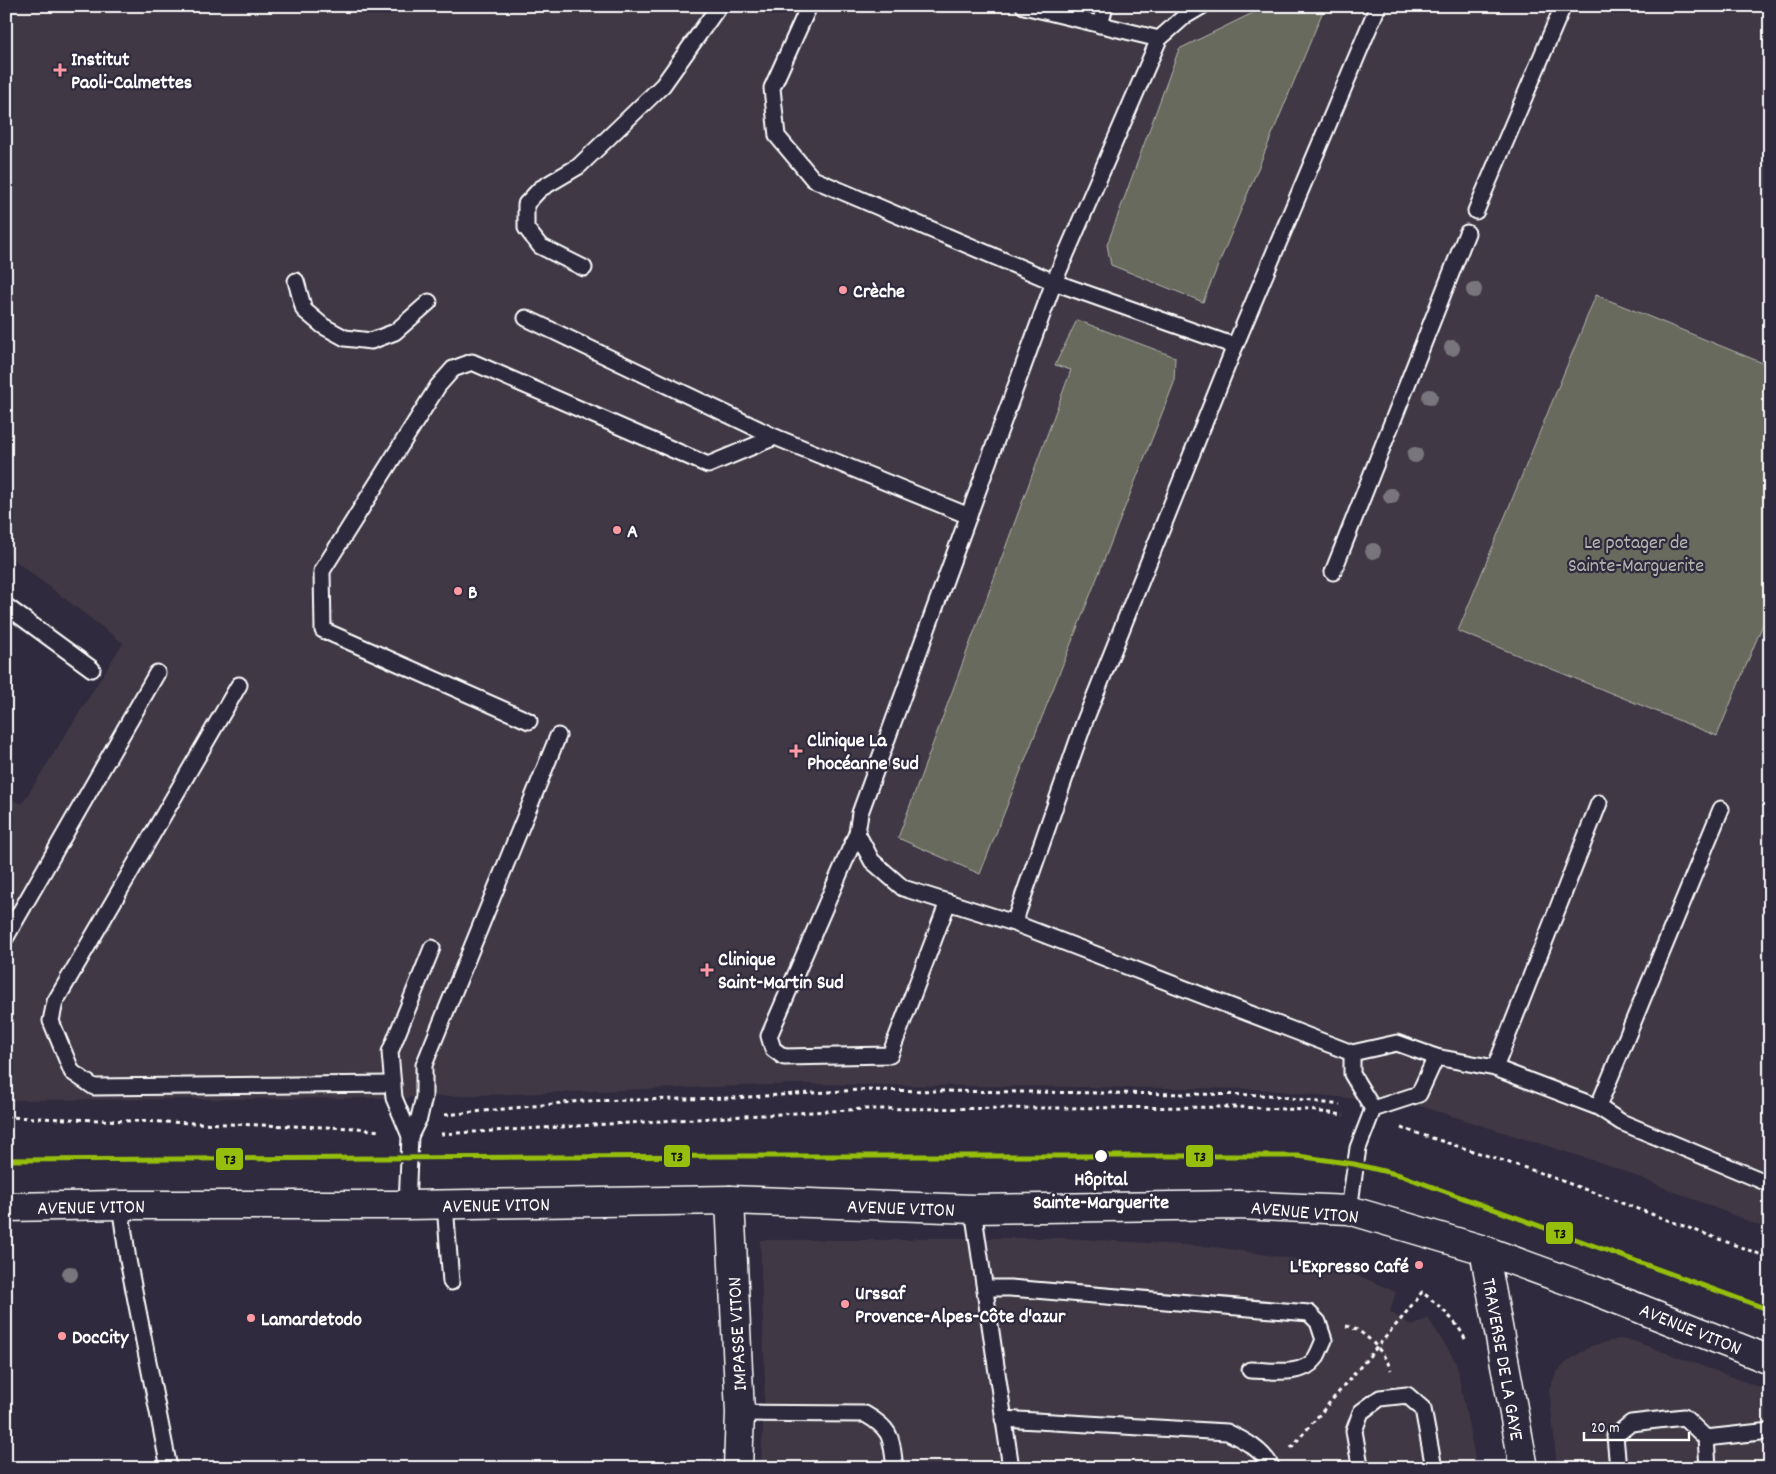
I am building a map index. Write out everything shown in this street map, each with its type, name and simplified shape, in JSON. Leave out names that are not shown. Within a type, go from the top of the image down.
[{"type":"street","name":"AVENUE VITON","points":[[6,1208],[120,1205],[444,1205],[730,1200],[973,1208],[1238,1205],[1349,1210],[1484,1250],[1588,1288],[1770,1360]]},
{"type":"street","name":"IMPASSE VITON","points":[[730,1200],[740,1413],[738,1468]]},
{"type":"street","name":"TRAVERSE DE LA GAYE","points":[[1484,1250],[1524,1468]]},
{"type":"lane","points":[[584,268],[540,246],[526,228],[526,204],[540,189],[579,166],[664,85],[719,6]]},
{"type":"lane","points":[[809,6],[772,88],[777,136],[813,179],[1054,282],[1234,346]]},
{"type":"lane","points":[[1024,6],[1159,39]]},
{"type":"lane","points":[[1100,25],[1105,6]]},
{"type":"lane","points":[[948,902],[890,1055],[784,1057],[773,1049],[769,1036],[857,833],[860,813],[1054,282],[1159,39],[1184,16],[1202,6]]},
{"type":"lane","points":[[1014,923],[1084,724],[1234,346],[1378,6]]},
{"type":"lane","points":[[1476,211],[1563,6]]},
{"type":"lane","points":[[1333,572],[1467,233]]},
{"type":"lane","points":[[296,281],[304,310],[323,326],[345,338],[371,341],[395,332],[429,302]]},
{"type":"lane","points":[[526,318],[775,437],[969,516]]},
{"type":"lane","points":[[529,721],[323,630],[322,571],[438,386],[453,369],[472,362],[708,465],[775,437]]},
{"type":"lane","points":[[6,606],[92,669]]},
{"type":"lane","points":[[9,926],[157,673]]},
{"type":"lane","points":[[239,685],[55,1002],[51,1021],[72,1072],[94,1087],[393,1084]]},
{"type":"lane","points":[[407,1205],[410,1136],[424,1097],[424,1065],[558,736]]},
{"type":"lane","points":[[1495,1068],[1599,803]]},
{"type":"lane","points":[[1598,1107],[1721,809]]},
{"type":"lane","points":[[857,833],[872,861],[903,888],[1014,923],[1352,1053],[1396,1043],[1436,1057],[1495,1068],[1598,1107],[1621,1122],[1770,1184]]},
{"type":"lane","points":[[410,1136],[394,1098],[390,1052],[432,948]]},
{"type":"lane","points":[[1349,1210],[1356,1156],[1371,1114],[1352,1074],[1352,1053]]},
{"type":"lane","points":[[1371,1114],[1420,1094],[1436,1057]]},
{"type":"lane","points":[[120,1205],[128,1260],[169,1468]]},
{"type":"lane","points":[[444,1205],[451,1282]]},
{"type":"lane","points":[[973,1208],[1011,1468]]},
{"type":"lane","points":[[985,1288],[1010,1288],[1309,1313],[1318,1322],[1324,1340],[1315,1359],[1306,1368],[1296,1370],[1250,1370]]},
{"type":"lane","points":[[1360,1465],[1354,1431],[1361,1412],[1380,1398],[1407,1395],[1423,1409],[1434,1468]]},
{"type":"lane","points":[[740,1413],[864,1414],[879,1422],[891,1437],[894,1468]]},
{"type":"lane","points":[[1618,1468],[1615,1436],[1631,1423],[1684,1417],[1706,1438],[1708,1468]]},
{"type":"lane","points":[[1003,1419],[1227,1432],[1249,1442],[1271,1465]]},
{"type":"lane","points":[[1706,1438],[1770,1431]]},
{"type":"path","points":[[418,1118],[582,1101],[733,1098],[859,1090],[1269,1095],[1371,1114],[1538,1172],[1770,1258]]},
{"type":"path","points":[[6,1117],[357,1128],[410,1136],[864,1109],[1236,1107],[1371,1114]]},
{"type":"path","points":[[1271,1465],[1290,1448],[1422,1292],[1441,1308],[1464,1336],[1466,1344]]},
{"type":"path","points":[[1318,1322],[1355,1328],[1377,1347],[1388,1361],[1401,1396]]},
{"type":"shaded area","points":[[6,6],[1770,6],[1770,1230],[1608,1165],[1417,1105],[1258,1089],[797,1084],[394,1098],[6,1100],[6,797],[22,804],[123,643],[6,554]]},
{"type":"shaded area","points":[[912,1238],[1065,1238],[1215,1247],[1334,1265],[1396,1292],[1390,1312],[1413,1326],[1428,1318],[1456,1362],[1477,1468],[761,1468],[765,1381],[760,1240],[915,1240]]},
{"type":"shaded area","points":[[1619,1339],[1634,1341],[1770,1391],[1770,1468],[1557,1468],[1549,1389],[1557,1372],[1569,1360],[1591,1346]]},
{"type":"green space","points":[[1267,6],[1325,6],[1203,302],[1111,265],[1107,245],[1179,49]]},
{"type":"green space","name":"Le potager de Sainte-Marguerite","points":[[1596,295],[1770,366],[1770,607],[1717,736],[1458,631]]},
{"type":"green space","points":[[1077,320],[1175,357],[1174,383],[980,874],[898,838],[1071,370],[1055,365]]},
{"type":"transit line","name":"T3","points":[[6,1160],[740,1156],[1298,1156],[1354,1164],[1400,1175],[1770,1310]]},
{"type":"place","name":"Institut Paoli-Calmettes","points":[[60,70]]},
{"type":"place","name":"Crèche","points":[[843,290]]},
{"type":"place","name":"A","points":[[617,530]]},
{"type":"place","name":"B","points":[[458,591]]},
{"type":"place","name":"Clinique La Phocéanne Sud","points":[[796,751]]},
{"type":"place","name":"Clinique Saint-Martin Sud","points":[[707,970]]},
{"type":"place","name":"Hôpital Sainte-Marguerite","points":[[1101,1156]]},
{"type":"place","name":"L'Expresso Café","points":[[1419,1265]]},
{"type":"place","name":"Urssaf Provence-Alpes-Côte d'azur","points":[[845,1304]]},
{"type":"place","name":"Lamardetodo","points":[[251,1318]]},
{"type":"place","name":"DocCity","points":[[62,1336]]}]
